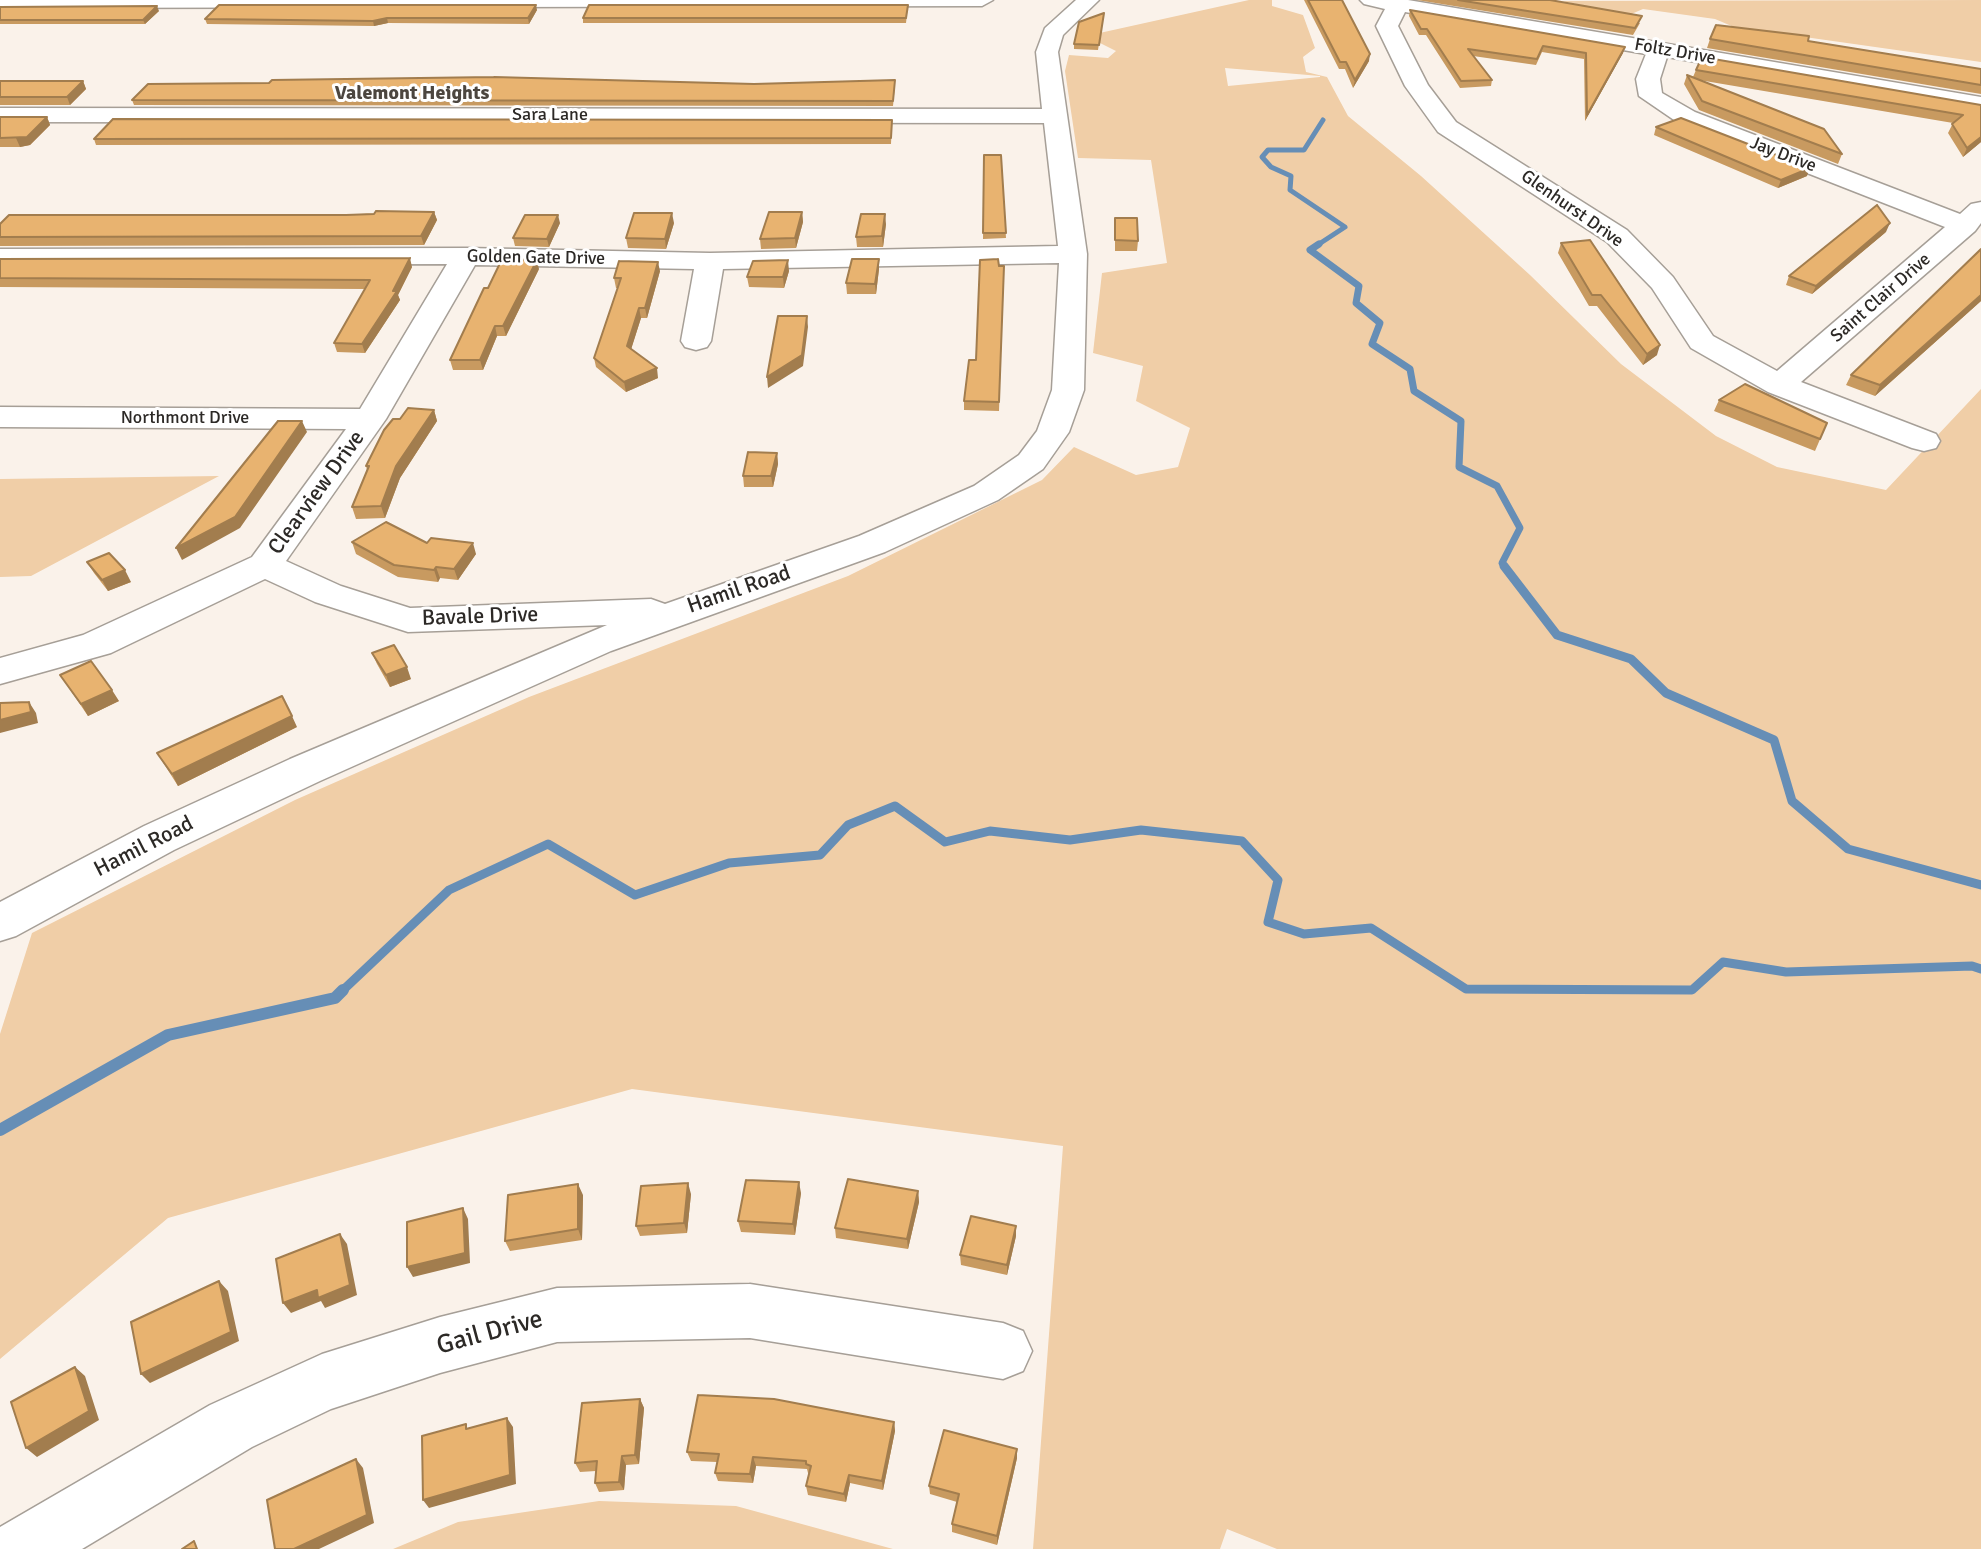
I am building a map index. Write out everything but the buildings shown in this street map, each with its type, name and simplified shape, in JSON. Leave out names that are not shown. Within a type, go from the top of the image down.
[{"type":"street","points":[[0,2],[982,0]]},
{"type":"street","name":"Hamil Road","points":[[0,923],[159,838],[597,642],[872,544],[986,493],[1031,462],[1053,432],[1068,390],[1073,254],[1047,52],[1053,33],[1088,0]]},
{"type":"street","name":"Foltz Drive","points":[[1370,0],[1981,104]]},
{"type":"street","name":"Glenhurst Drive","points":[[1397,7],[1387,26],[1417,86],[1447,127],[1617,236],[1663,283],[1702,342],[1779,385],[1924,441]]},
{"type":"street","name":"Jay Drive","points":[[1659,49],[1648,79],[1651,96],[1686,117],[1973,217]]},
{"type":"street","name":"Sara Lane","points":[[0,115],[1053,116]]},
{"type":"street","name":"Saint Clair Drive","points":[[1779,385],[1973,217]]},
{"type":"street","name":"Golden Gate Drive","points":[[0,257],[466,256],[710,261],[1073,254]]},
{"type":"street","name":"Clearview Drive","points":[[0,671],[97,644],[265,565],[370,419],[466,256]]},
{"type":"street","points":[[696,341],[710,261]]},
{"type":"street","name":"Northmont Drive","points":[[0,417],[370,419]]},
{"type":"street","name":"Bavale Drive","points":[[265,565],[328,594],[408,620],[648,610],[672,614]]},
{"type":"street","name":"Bavale Drive","points":[[561,613],[597,642]]},
{"type":"street","name":"Gail Drive","points":[[22,1549],[231,1426],[322,1383],[440,1345],[557,1315],[750,1311],[1003,1351]]},
{"type":"shaded area","points":[[1249,0],[1272,0],[1272,6],[1303,15],[1315,48],[1303,57],[1306,72],[1327,77],[1348,116],[1421,176],[1530,275],[1621,364],[1716,436],[1777,467],[1886,490],[1981,389],[1981,1549],[1277,1549],[1227,1529],[1220,1549],[1033,1549],[1063,1146],[632,1089],[168,1218],[0,1359],[0,1034],[32,933],[295,800],[529,697],[848,576],[1042,480],[1074,447],[1136,475],[1178,467],[1190,428],[1136,401],[1143,366],[1093,353],[1102,273],[1167,263],[1151,160],[1078,158],[1065,71],[1069,55],[1108,58],[1116,51],[1086,36]],"holes":[[[1225,68],[1320,76],[1228,86]]]},
{"type":"shaded area","points":[[1981,0],[1981,62],[1734,27],[1715,19],[1643,9],[1629,15],[1562,1]]},
{"type":"shaded area","points":[[219,476],[31,576],[0,577],[0,479]]},
{"type":"shaded area","points":[[599,1501],[736,1506],[893,1549],[393,1549],[458,1522]]},
{"type":"waterway","points":[[1316,246],[1345,227],[1290,190],[1291,176],[1271,167],[1262,157],[1268,150],[1304,150],[1323,120]]},
{"type":"waterway","points":[[1316,246],[1310,250],[1359,286],[1356,303],[1380,323],[1372,344],[1410,369],[1414,391],[1461,421],[1459,467],[1497,486],[1520,528],[1502,563],[1506,568]]},
{"type":"waterway","points":[[1504,566],[1557,635],[1631,659],[1666,693],[1774,740],[1792,801],[1848,849],[1981,885]]},
{"type":"waterway","points":[[341,992],[449,890],[548,844],[635,895],[729,863],[820,855],[848,825],[895,806],[945,842],[990,831],[1070,840],[1141,830],[1242,841],[1278,880],[1268,922],[1304,934],[1371,928],[1466,989],[1692,990],[1723,962],[1786,972],[1972,966],[1981,969]]},
{"type":"waterway","points":[[0,1130],[168,1035],[335,998],[341,992]]},
{"type":"district","name":"Valemont Heights","points":[[412,94]]}]
